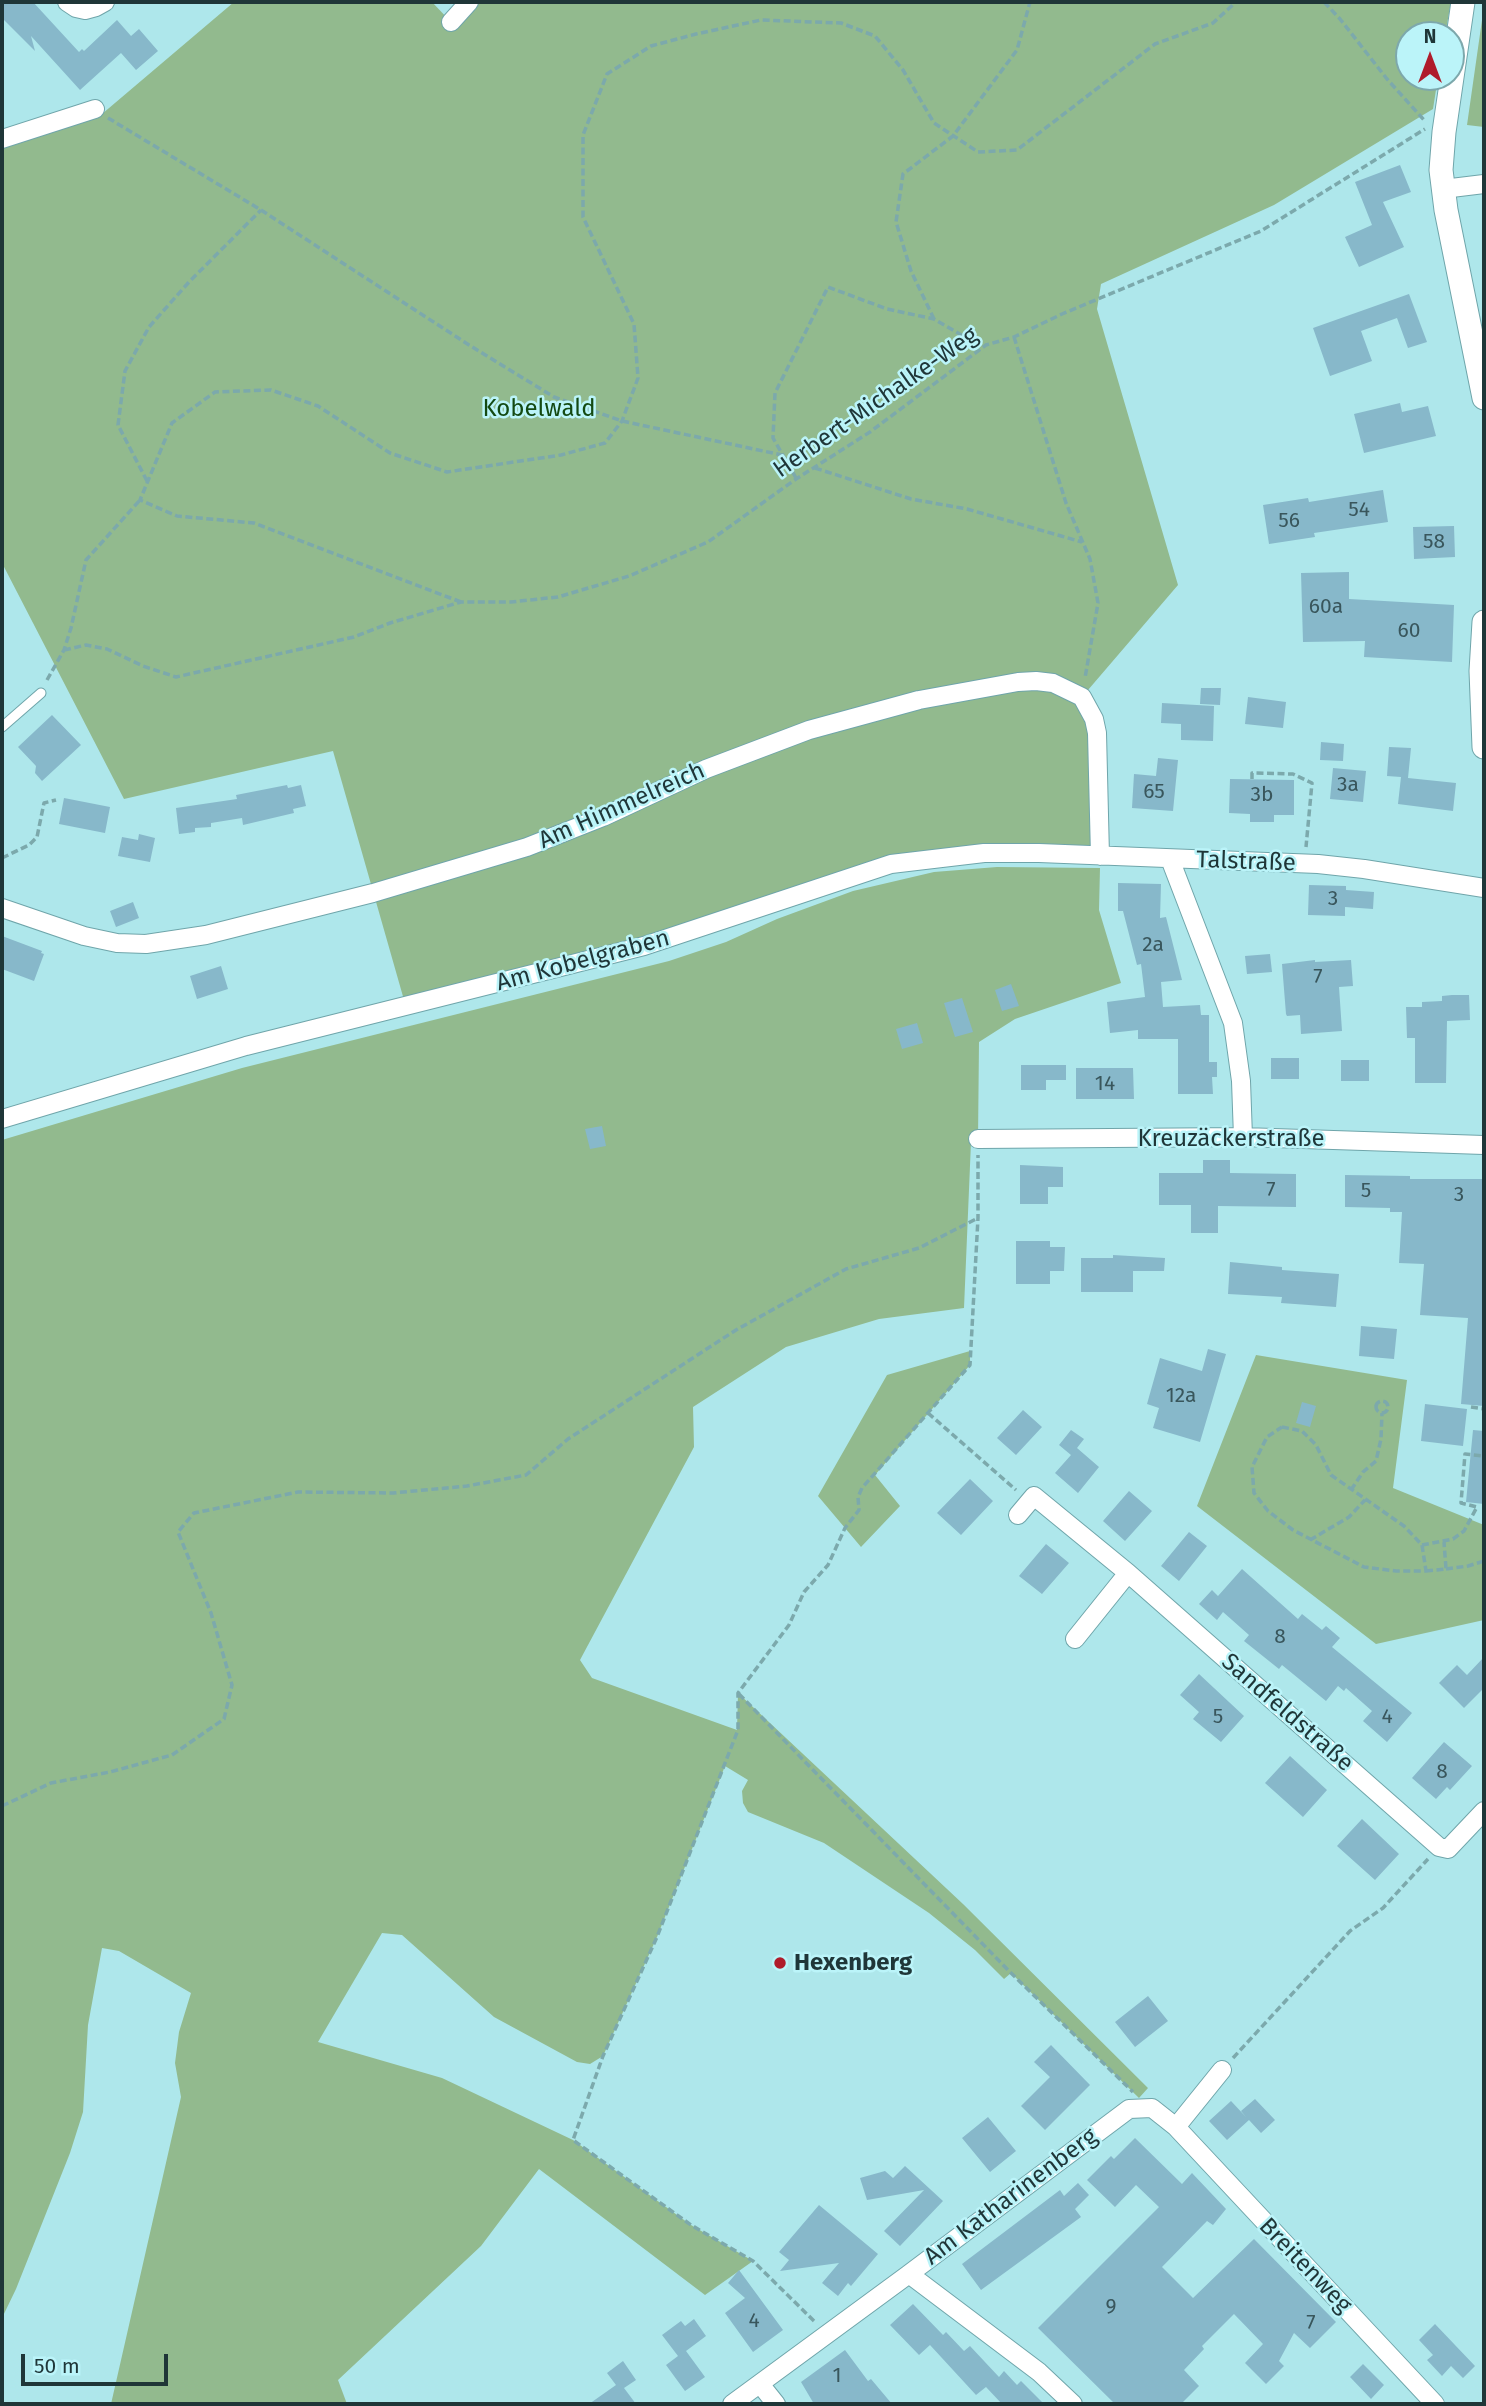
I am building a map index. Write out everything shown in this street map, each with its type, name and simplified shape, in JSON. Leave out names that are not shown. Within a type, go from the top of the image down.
[{"type":"street","points":[[66,2],[85,10],[105,2]]},
{"type":"street","points":[[451,22],[469,2]]},
{"type":"street","points":[[1462,2],[1444,132],[1443,189],[1484,398]]},
{"type":"street","points":[[2,138],[95,109]]},
{"type":"street","points":[[1443,189],[1484,184]]},
{"type":"street","points":[[1484,622],[1481,671],[1484,747]]},
{"type":"street","name":"Am Himmelreich","points":[[2,908],[74,933],[117,943],[175,941],[373,893],[527,847],[603,817],[758,748],[858,716],[919,700],[1018,682],[1053,683],[1082,697]]},
{"type":"street","points":[[1082,697],[1090,708],[1097,733],[1100,856]]},
{"type":"street","name":"Am Kobelgraben","points":[[2,1119],[246,1046],[644,946],[891,864],[984,853],[1170,859]]},
{"type":"street","name":"Talstraße","points":[[1243,1137],[1241,1081],[1233,1023],[1170,859],[1305,863],[1357,868],[1484,888]]},
{"type":"street","name":"Kreuzäckerstraße","points":[[978,1139],[1243,1137],[1484,1145]]},
{"type":"street","name":"Sandfeldstraße","points":[[1023,1508],[1034,1496],[1128,1573],[1443,1848]]},
{"type":"street","points":[[1075,1639],[1128,1573]]},
{"type":"street","points":[[1443,1848],[1484,1811]]},
{"type":"street","points":[[1176,2127],[1222,2070]]},
{"type":"street","name":"Breitenweg","points":[[1152,2108],[1176,2127],[1435,2404]]},
{"type":"street","name":"Am Katharinenberg","points":[[1073,2404],[1039,2372],[908,2274],[1129,2109],[1152,2108]]},
{"type":"street","points":[[732,2404],[908,2274]]},
{"type":"street","points":[[760,2384],[776,2404]]},
{"type":"lane","points":[[2,727],[41,693]]},
{"type":"path","points":[[934,318],[911,271],[897,222],[903,174],[953,136],[1017,50],[1030,2]]},
{"type":"path","points":[[41,693],[64,650],[86,560],[140,500],[173,423],[215,392],[271,390],[318,406],[390,453],[447,472],[561,455],[605,443],[622,421],[638,378],[634,324],[583,217],[583,135],[607,74],[651,46],[761,20],[841,23],[875,36],[903,70],[934,123],[978,152],[1017,150],[1155,44],[1213,23],[1236,2]]},
{"type":"path","name":"Herbert-Michalke-Weg","points":[[64,650],[86,645],[107,649],[143,666],[176,677],[197,674],[354,637],[461,602],[511,602],[558,597],[629,576],[708,542],[796,479],[870,432],[986,345],[1014,337],[1062,314],[1261,231],[1429,127],[1324,2]]},
{"type":"path","points":[[95,109],[261,210],[468,345],[555,397],[622,421],[782,455]]},
{"type":"path","points":[[147,481],[118,425],[125,371],[149,327],[189,282],[261,210]]},
{"type":"path","points":[[796,479],[773,438],[775,393],[828,287],[887,309],[934,318],[970,340],[986,345]]},
{"type":"path","points":[[1014,337],[1066,503],[1090,559],[1098,603],[1082,697]]},
{"type":"path","points":[[814,468],[911,499],[967,509],[1082,542]]},
{"type":"path","name":"Herbert-Michalke-Weg","points":[[140,500],[177,516],[254,523],[461,602]]},
{"type":"path","points":[[1252,779],[1252,772],[1293,774],[1312,783],[1305,863]]},
{"type":"path","points":[[2,858],[29,845],[37,836],[44,803],[56,800]]},
{"type":"path","points":[[826,2333],[753,2261],[691,2225],[573,2140],[603,2056],[657,1937],[738,1730],[738,1693],[789,1625],[804,1592],[828,1565],[845,1528],[859,1510],[858,1497],[862,1488],[970,1365],[978,1218],[978,1139]]},
{"type":"path","points":[[2,1805],[51,1783],[110,1772],[172,1755],[224,1719],[232,1685],[211,1614],[178,1532],[194,1513],[298,1492],[393,1493],[467,1486],[526,1475],[568,1440],[736,1331],[846,1269],[919,1248],[978,1218]]},
{"type":"path","points":[[1471,1407],[1484,1409]]},
{"type":"path","points":[[928,1413],[1023,1508]]},
{"type":"path","points":[[1351,1490],[1363,1472],[1376,1461],[1381,1439],[1382,1413]]},
{"type":"path","points":[[1426,1571],[1422,1545],[1404,1526],[1331,1475],[1316,1445],[1302,1431],[1282,1427],[1267,1437],[1252,1467],[1254,1493],[1268,1511],[1310,1540],[1364,1567],[1396,1572],[1426,1571],[1446,1569],[1484,1561]]},
{"type":"path","points":[[1422,1545],[1444,1542],[1464,1531],[1477,1507],[1461,1503],[1465,1454],[1484,1456]]},
{"type":"path","points":[[1310,1540],[1349,1517],[1366,1500]]},
{"type":"path","points":[[1444,1542],[1446,1569]]},
{"type":"path","points":[[738,1693],[1011,1972],[1152,2108]]},
{"type":"path","points":[[1222,2070],[1350,1931],[1383,1908],[1443,1848]]},
{"type":"green space","name":"Kobelwald","points":[[234,2],[432,2],[451,22],[469,2],[1451,2],[1448,21],[1395,21],[1395,91],[1436,91],[1433,109],[1274,205],[1101,284],[1097,309],[1178,585],[1082,697],[1090,708],[1100,856],[938,857],[406,1007],[333,751],[124,799],[2,563],[2,146],[102,114]]},
{"type":"green space","points":[[1484,6],[1484,127],[1467,125]]},
{"type":"green space","points":[[997,867],[1100,868],[1099,910],[1121,983],[1015,1019],[979,1042],[978,1139],[971,1142],[964,1308],[879,1319],[786,1347],[693,1407],[694,1447],[580,1660],[592,1678],[737,1730],[738,1693],[963,1904],[1148,2088],[1139,2098],[1011,1973],[1004,1979],[975,1950],[929,1913],[824,1843],[748,1812],[743,1803],[742,1791],[748,1780],[725,1766],[657,1937],[603,2056],[590,2064],[577,2062],[494,2017],[402,1935],[382,1933],[318,2042],[442,2078],[573,2140],[691,2225],[753,2261],[705,2295],[539,2169],[481,2246],[338,2380],[347,2404],[111,2404],[181,2097],[175,2063],[179,2032],[191,1993],[119,1951],[102,1948],[88,2025],[83,2112],[70,2153],[2,2318],[2,1140],[242,1068],[669,961],[726,942],[777,919],[853,891],[934,872]]},
{"type":"green space","points":[[970,1351],[970,1365],[875,1475],[900,1506],[861,1547],[818,1496],[887,1375]]},
{"type":"green space","points":[[1256,1355],[1407,1380],[1393,1488],[1484,1525],[1484,1620],[1376,1644],[1197,1506]]},
{"type":"building","points":[[2,2],[33,2],[79,52],[82,49],[84,51],[117,20],[131,36],[139,29],[158,51],[136,70],[121,53],[80,90],[31,36],[35,51],[2,18]]},
{"type":"building","points":[[1400,165],[1411,192],[1383,202],[1404,247],[1359,267],[1345,237],[1372,225],[1355,182]]},
{"type":"building","points":[[1409,294],[1427,342],[1408,348],[1397,318],[1361,331],[1372,361],[1330,376],[1313,328]]},
{"type":"building","points":[[1400,403],[1402,412],[1428,406],[1436,436],[1364,453],[1354,414]]},
{"type":"building","points":[[1383,490],[1388,522],[1314,533],[1315,537],[1269,544],[1263,505],[1308,498],[1309,502]]},
{"type":"building","points":[[1454,526],[1455,557],[1414,559],[1413,527]]},
{"type":"building","points":[[1349,572],[1349,599],[1454,605],[1452,662],[1364,657],[1365,641],[1303,642],[1301,573]]},
{"type":"building","points":[[1201,688],[1221,688],[1220,705],[1200,704]]},
{"type":"building","points":[[1248,697],[1286,702],[1283,728],[1245,724]]},
{"type":"building","points":[[1162,703],[1214,706],[1213,741],[1181,740],[1181,724],[1161,723]]},
{"type":"building","points":[[52,715],[81,745],[42,781],[35,773],[36,766],[18,747]]},
{"type":"building","points":[[1321,742],[1344,744],[1343,761],[1320,760]]},
{"type":"building","points":[[1389,747],[1411,748],[1408,778],[1456,783],[1453,811],[1398,804],[1401,777],[1387,776]]},
{"type":"building","points":[[1158,758],[1178,760],[1173,811],[1132,808],[1134,774],[1156,776]]},
{"type":"building","points":[[1333,768],[1366,771],[1363,802],[1330,799]]},
{"type":"building","points":[[1230,779],[1294,780],[1294,815],[1274,815],[1274,822],[1250,822],[1250,814],[1229,813]]},
{"type":"building","points":[[287,785],[288,788],[301,785],[306,806],[293,809],[294,813],[243,825],[242,818],[211,823],[211,827],[195,828],[195,832],[179,834],[176,808],[237,799],[236,795]]},
{"type":"building","points":[[64,798],[110,807],[105,833],[59,824]]},
{"type":"building","points":[[139,834],[155,838],[150,862],[118,856],[122,837],[138,840]]},
{"type":"building","points":[[1118,883],[1161,884],[1160,918],[1166,917],[1182,980],[1161,982],[1163,1007],[1200,1005],[1201,1015],[1209,1015],[1209,1062],[1217,1062],[1217,1077],[1212,1077],[1213,1094],[1178,1094],[1178,1039],[1138,1039],[1138,1030],[1110,1033],[1107,1002],[1145,997],[1141,964],[1137,965],[1123,911],[1118,911]]},
{"type":"building","points":[[1309,885],[1346,886],[1346,890],[1374,892],[1373,909],[1345,907],[1345,916],[1308,915]]},
{"type":"building","points":[[133,902],[139,918],[116,927],[110,911]]},
{"type":"building","points":[[2,936],[42,951],[44,954],[34,981],[2,969]]},
{"type":"building","points":[[1270,954],[1272,972],[1247,974],[1245,956]]},
{"type":"building","points":[[1351,960],[1353,986],[1339,987],[1342,1031],[1301,1034],[1300,1015],[1286,1014],[1282,964]]},
{"type":"building","points":[[221,966],[228,989],[197,999],[190,976]]},
{"type":"building","points":[[1011,984],[1019,1006],[1002,1011],[995,990]]},
{"type":"building","points":[[1469,995],[1470,1020],[1447,1021],[1446,1083],[1415,1083],[1415,1038],[1407,1038],[1406,1007],[1422,1007],[1422,1002],[1442,1001],[1442,996]]},
{"type":"building","points":[[962,998],[973,1032],[955,1037],[944,1003]]},
{"type":"building","points":[[917,1023],[923,1043],[902,1049],[896,1029]]},
{"type":"building","points":[[1271,1058],[1299,1058],[1299,1079],[1271,1079]]},
{"type":"building","points":[[1341,1060],[1369,1060],[1369,1081],[1341,1081]]},
{"type":"building","points":[[1021,1065],[1066,1065],[1066,1080],[1046,1080],[1046,1090],[1021,1090]]},
{"type":"building","points":[[1076,1068],[1133,1068],[1134,1099],[1076,1099]]},
{"type":"building","points":[[602,1126],[606,1146],[590,1149],[585,1129]]},
{"type":"building","points":[[1203,1160],[1230,1160],[1230,1173],[1296,1174],[1296,1207],[1218,1206],[1218,1233],[1191,1233],[1191,1205],[1159,1205],[1159,1173],[1203,1173]]},
{"type":"building","points":[[1020,1165],[1063,1167],[1063,1187],[1048,1187],[1048,1204],[1020,1204]]},
{"type":"building","points":[[1345,1175],[1410,1176],[1410,1179],[1484,1179],[1484,1406],[1461,1404],[1468,1318],[1420,1315],[1424,1264],[1399,1263],[1402,1212],[1390,1212],[1390,1208],[1345,1207]]},
{"type":"building","points":[[1016,1241],[1050,1241],[1050,1247],[1065,1247],[1064,1271],[1050,1271],[1050,1284],[1016,1284]]},
{"type":"building","points":[[1113,1255],[1165,1258],[1164,1271],[1133,1271],[1133,1292],[1081,1292],[1081,1258],[1113,1258]]},
{"type":"building","points":[[1230,1262],[1282,1267],[1282,1270],[1339,1274],[1336,1307],[1281,1303],[1282,1297],[1228,1294]]},
{"type":"building","points":[[1361,1326],[1397,1329],[1394,1359],[1359,1356]]},
{"type":"building","points":[[1208,1349],[1226,1354],[1200,1442],[1153,1428],[1159,1408],[1147,1404],[1160,1358],[1202,1371]]},
{"type":"building","points":[[1302,1402],[1316,1406],[1310,1427],[1296,1423]]},
{"type":"building","points":[[1425,1404],[1467,1409],[1463,1446],[1421,1441]]},
{"type":"building","points":[[1023,1410],[1042,1427],[1016,1455],[997,1438]]},
{"type":"building","points":[[1071,1430],[1084,1439],[1077,1448],[1099,1467],[1078,1493],[1055,1473],[1071,1455],[1059,1445]]},
{"type":"building","points":[[1473,1430],[1484,1431],[1484,1504],[1466,1502]]},
{"type":"building","points":[[970,1479],[993,1501],[961,1535],[937,1513]]},
{"type":"building","points":[[1129,1491],[1152,1511],[1125,1541],[1103,1521]]},
{"type":"building","points":[[1189,1532],[1207,1546],[1179,1581],[1161,1566]]},
{"type":"building","points":[[1046,1544],[1069,1563],[1042,1594],[1019,1576]]},
{"type":"building","points":[[1242,1569],[1298,1619],[1302,1614],[1322,1630],[1326,1626],[1340,1638],[1332,1647],[1412,1713],[1387,1742],[1363,1721],[1372,1711],[1346,1688],[1344,1691],[1338,1686],[1326,1701],[1282,1665],[1279,1669],[1244,1641],[1249,1635],[1223,1612],[1217,1620],[1199,1604],[1212,1590],[1218,1596]]},
{"type":"building","points":[[1484,1657],[1484,1688],[1464,1708],[1439,1683],[1457,1665],[1467,1675]]},
{"type":"building","points":[[1199,1674],[1244,1716],[1221,1742],[1193,1719],[1199,1712],[1180,1695]]},
{"type":"building","points":[[1444,1742],[1472,1766],[1450,1790],[1447,1787],[1436,1799],[1412,1778]]},
{"type":"building","points":[[1290,1756],[1327,1790],[1303,1817],[1265,1783]]},
{"type":"building","points":[[1362,1819],[1399,1854],[1375,1880],[1337,1846]]},
{"type":"building","points":[[1148,1996],[1168,2021],[1135,2047],[1115,2022]]},
{"type":"building","points":[[1051,2045],[1090,2085],[1045,2130],[1021,2106],[1050,2077],[1034,2062]]},
{"type":"building","points":[[1255,2099],[1275,2120],[1261,2133],[1249,2120],[1227,2140],[1209,2121],[1231,2101],[1246,2117],[1241,2111]]},
{"type":"building","points":[[988,2117],[1016,2151],[990,2172],[962,2138]]},
{"type":"building","points":[[1135,2138],[1182,2184],[1192,2173],[1226,2209],[1213,2225],[1207,2221],[1162,2267],[1193,2298],[1254,2239],[1336,2322],[1310,2348],[1294,2333],[1279,2361],[1284,2366],[1266,2384],[1245,2363],[1263,2344],[1234,2314],[1202,2346],[1204,2349],[1184,2370],[1199,2386],[1181,2404],[1115,2404],[1038,2328],[1159,2207],[1136,2185],[1115,2207],[1087,2180],[1111,2156],[1114,2159]]},
{"type":"building","points":[[905,2166],[943,2201],[900,2246],[884,2231],[924,2190],[867,2200],[860,2178],[885,2171],[893,2178]]},
{"type":"building","points":[[1078,2183],[1089,2195],[1075,2209],[1081,2217],[981,2290],[962,2264],[1060,2190],[1064,2196]]},
{"type":"building","points":[[819,2205],[878,2254],[851,2286],[848,2283],[838,2296],[822,2283],[839,2263],[780,2271],[789,2260],[779,2252]]},
{"type":"building","points":[[739,2270],[783,2330],[753,2352],[725,2313],[745,2298],[728,2283]]},
{"type":"building","points":[[913,2304],[943,2335],[946,2332],[964,2351],[970,2346],[999,2377],[1004,2371],[1017,2385],[1021,2381],[1044,2404],[1002,2404],[986,2387],[976,2395],[930,2345],[919,2355],[890,2325]]},
{"type":"building","points":[[694,2319],[706,2336],[686,2351],[705,2377],[685,2391],[666,2365],[678,2356],[662,2335],[681,2321],[685,2326]]},
{"type":"building","points":[[1435,2324],[1475,2366],[1463,2378],[1451,2366],[1442,2376],[1427,2360],[1433,2355],[1419,2340]]},
{"type":"building","points":[[845,2350],[868,2381],[871,2379],[892,2404],[814,2404],[801,2382]]},
{"type":"building","points":[[623,2361],[636,2380],[624,2388],[636,2404],[589,2404],[616,2385],[607,2373]]},
{"type":"building","points":[[1363,2364],[1384,2385],[1371,2399],[1350,2377]]},
{"type":"place","name":"Hexenberg","points":[[780,1963]]}]
